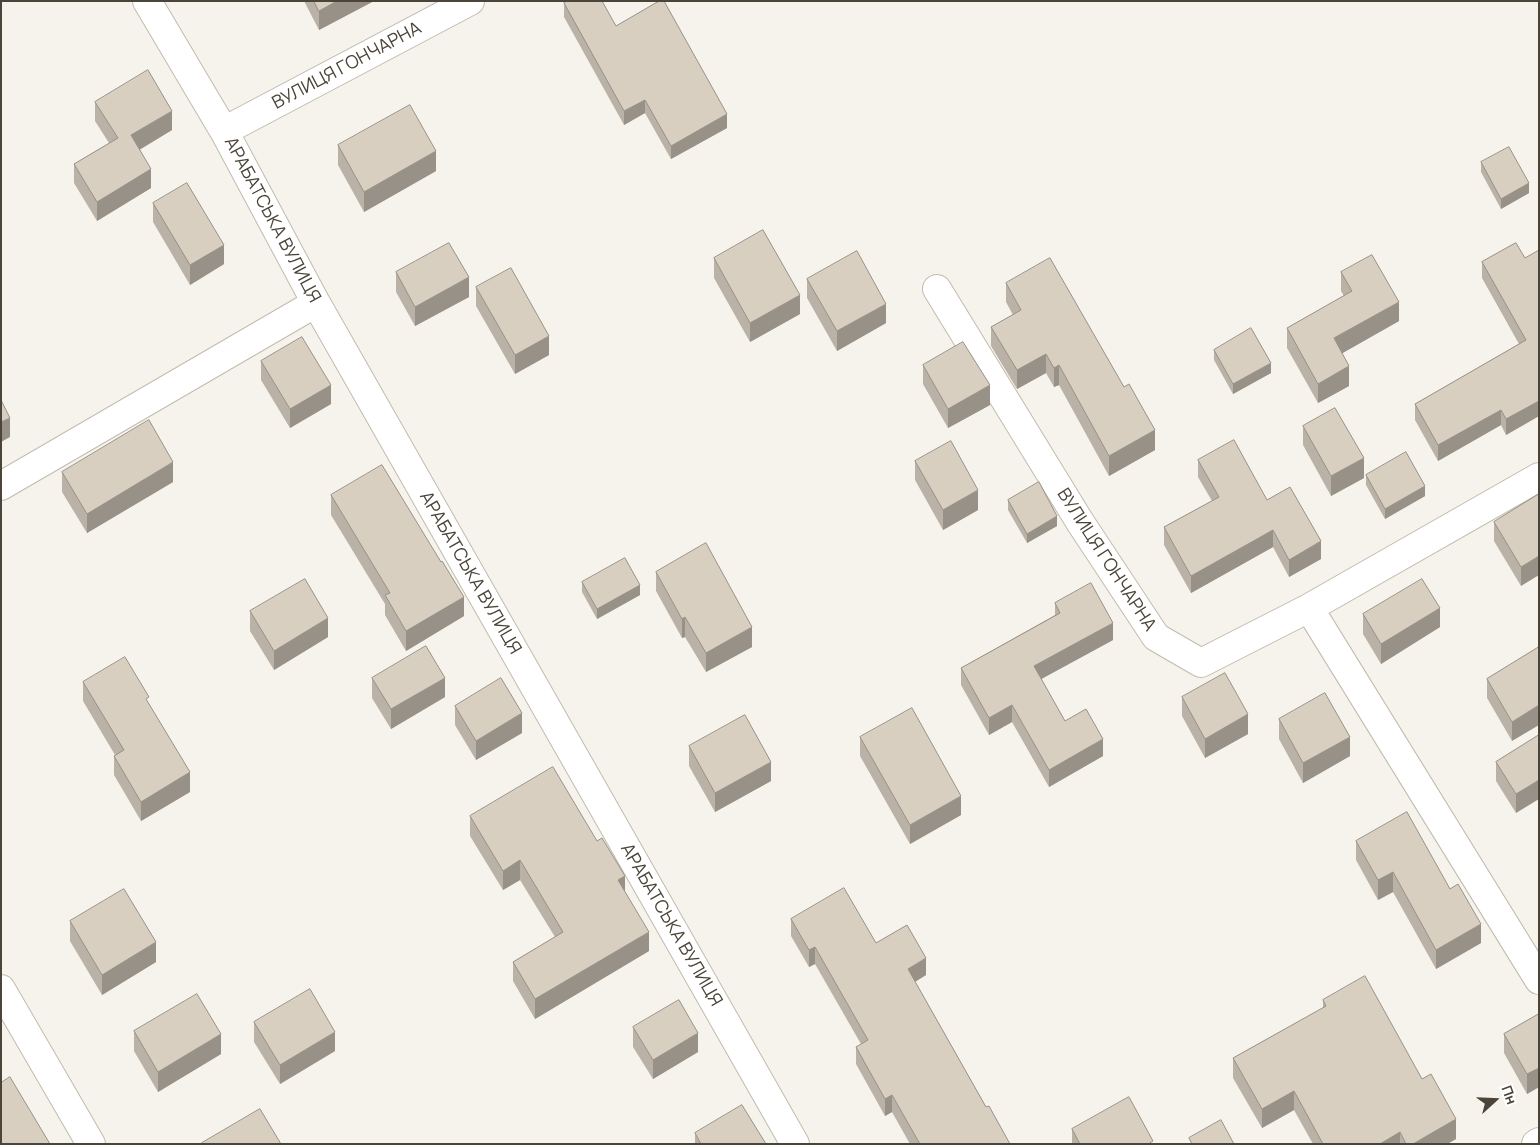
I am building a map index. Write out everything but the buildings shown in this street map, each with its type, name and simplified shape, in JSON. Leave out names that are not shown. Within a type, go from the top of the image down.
[{"type":"street","name":"АРАБАТСЬКА ВУЛИЦЯ","points":[[146,1],[224,130],[316,303],[796,1144]]},
{"type":"street","name":"ВУЛИЦЯ ГОНЧАРНА","points":[[224,130],[470,1]]},
{"type":"street","name":"ВУЛИЦЯ ГОНЧАРНА","points":[[937,289],[1080,522],[1156,637],[1201,663],[1309,608],[1539,477]]},
{"type":"street","points":[[1,486],[316,303]]},
{"type":"street","points":[[1309,608],[1539,980]]},
{"type":"street","points":[[1,989],[91,1144]]}]
